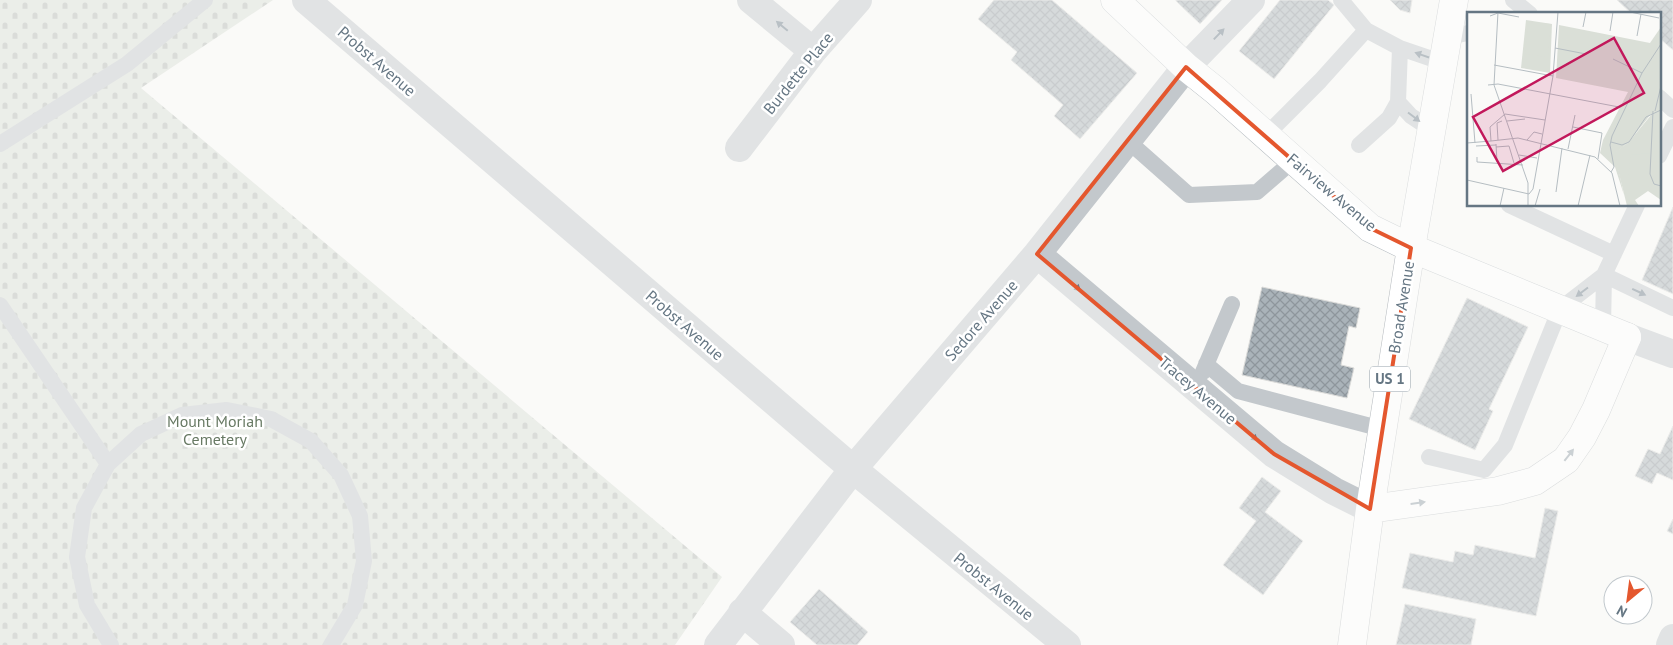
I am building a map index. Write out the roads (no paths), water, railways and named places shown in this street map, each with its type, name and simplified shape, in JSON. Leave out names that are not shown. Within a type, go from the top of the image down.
[{"type":"main road","name":"Fairview Avenue","points":[[1115,0],[1186,67],[1266,134],[1370,228],[1411,248],[1615,332]]},
{"type":"main road","name":"Broad Avenue","points":[[1352,645],[1370,509],[1411,248],[1432,130],[1453,44],[1454,0]]},
{"type":"main road","points":[[1370,509],[1498,491],[1534,480],[1566,460],[1582,437],[1596,410],[1615,332]]},
{"type":"street","name":"Probst Avenue","points":[[306,0],[853,469],[1067,645]]},
{"type":"street","points":[[751,0],[813,52]]},
{"type":"street","name":"Burdette Place","points":[[739,148],[813,52],[858,0]]},
{"type":"street","name":"Sedore Avenue","points":[[718,645],[853,469],[1037,254],[1186,67],[1251,0]]},
{"type":"street","name":"Tracey Avenue","points":[[1037,254],[1201,376],[1274,454],[1334,491],[1370,509]]},
{"type":"street","name":"Fairview Avenue","points":[[1615,332],[1673,354]]},
{"type":"street","points":[[742,612],[781,645]]},
{"type":"street","points":[[1670,645],[1673,638]]},
{"type":"lane","points":[[0,144],[127,64],[205,0]]},
{"type":"lane","points":[[1341,0],[1366,30],[1400,48],[1453,44]]},
{"type":"lane","points":[[1513,0],[1528,12]]},
{"type":"lane","points":[[1266,134],[1320,81],[1366,30]]},
{"type":"lane","points":[[1359,145],[1389,118],[1398,102],[1400,48]]},
{"type":"lane","points":[[1660,98],[1673,110]]},
{"type":"lane","points":[[1398,102],[1411,116],[1432,130]]},
{"type":"lane","points":[[1660,154],[1673,126]]},
{"type":"lane","points":[[1128,141],[1189,195],[1257,192],[1294,160]]},
{"type":"lane","points":[[1511,206],[1614,254]]},
{"type":"lane","points":[[1429,457],[1484,470],[1505,445],[1560,309],[1604,275],[1637,206]]},
{"type":"lane","points":[[1604,275],[1673,308]]},
{"type":"lane","points":[[1604,275],[1615,332]]},
{"type":"lane","points":[[1232,304],[1201,376],[1238,391],[1382,429]]},
{"type":"lane","points":[[0,305],[108,464]]},
{"type":"lane","points":[[111,645],[87,605],[77,557],[84,508],[108,464],[141,434],[182,415],[227,410],[271,419],[311,441],[341,475],[360,516],[364,561],[355,605],[332,645]]},
{"type":"park label","name":"Mount Moriah Cemetery","points":[[215,430]]}]
